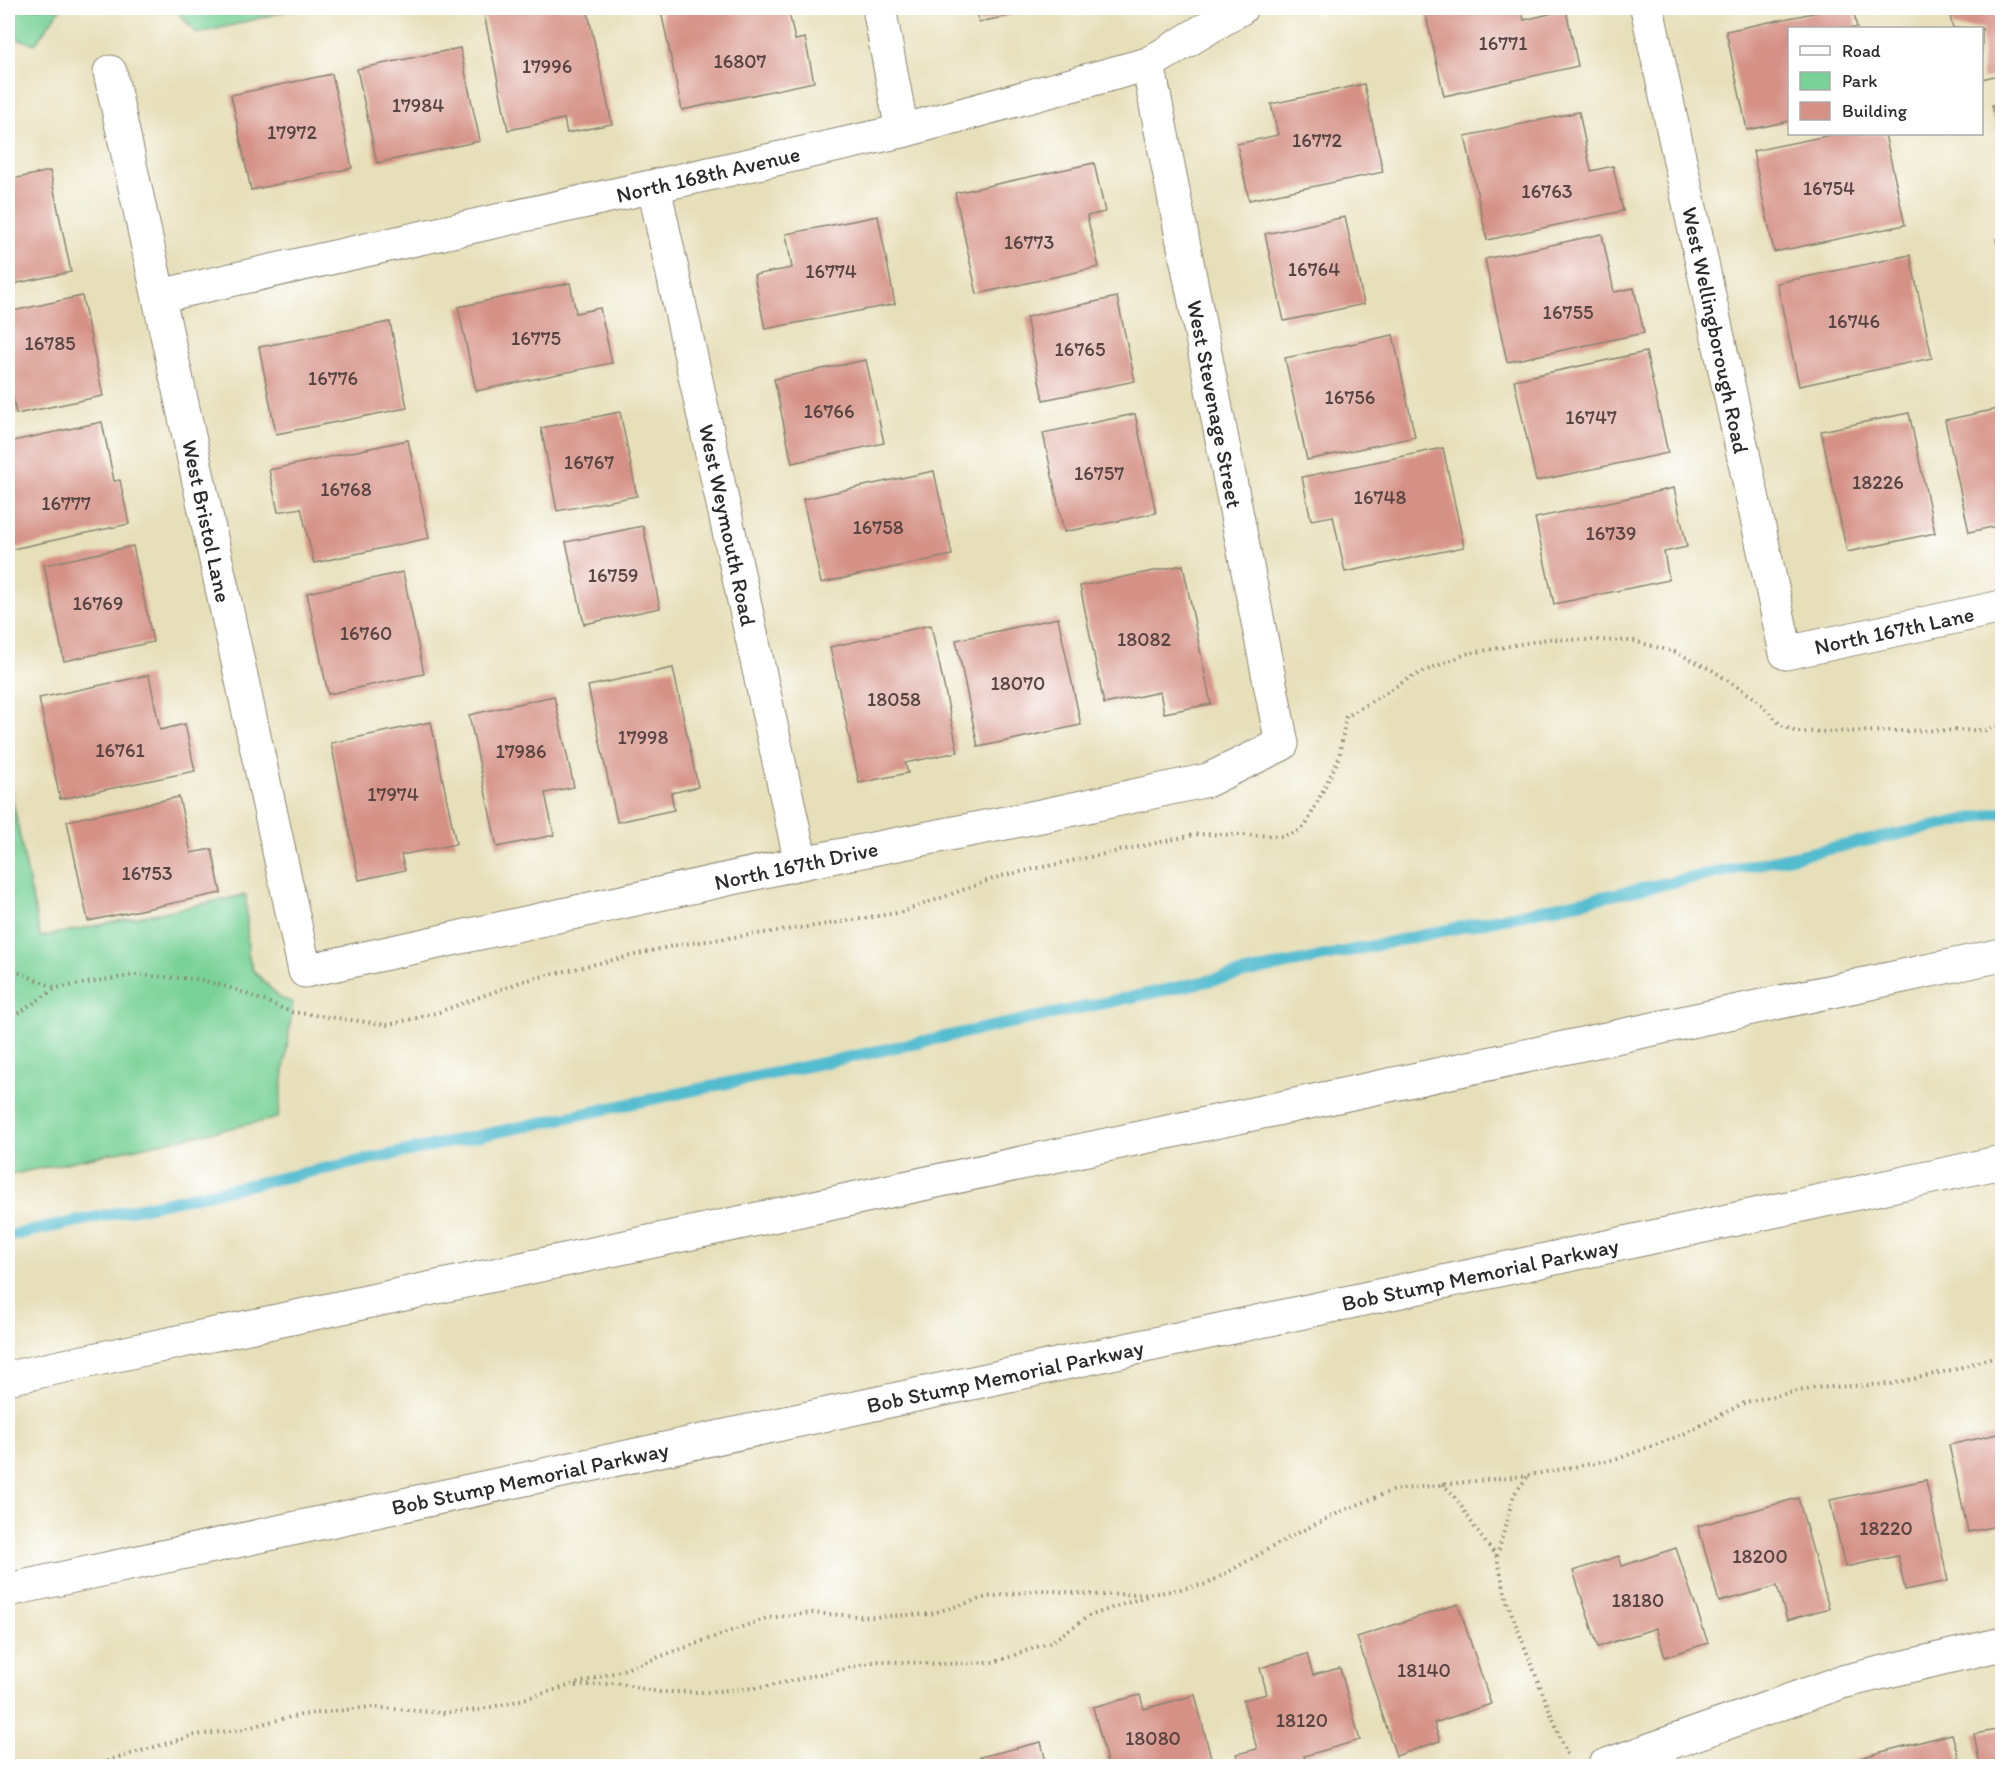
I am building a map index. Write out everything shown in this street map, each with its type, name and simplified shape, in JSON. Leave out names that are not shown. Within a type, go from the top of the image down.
[{"type":"main road","points":[[879,8],[902,130]]},
{"type":"main road","name":"North 168th Avenue","points":[[159,296],[902,130],[1148,64],[1241,8]]},
{"type":"main road","name":"West Wellingborough Road","points":[[1647,8],[1786,653]]},
{"type":"main road","name":"West Stevenage Street","points":[[1148,64],[1282,744]]},
{"type":"main road","name":"West Bristol Lane","points":[[110,72],[305,971]]},
{"type":"main road","name":"West Weymouth Road","points":[[654,187],[801,863]]},
{"type":"main road","name":"North 167th Lane","points":[[1786,653],[2002,608]]},
{"type":"main road","name":"North 167th Drive","points":[[305,971],[801,863],[1209,780],[1282,744]]},
{"type":"main road","points":[[8,1378],[2002,955]]},
{"type":"main road","name":"Bob Stump Memorial Parkway","points":[[8,1590],[2002,1162]]},
{"type":"main road","points":[[1604,1767],[1842,1682],[2002,1644]]},
{"type":"path","points":[[8,968],[56,987]]},
{"type":"path","points":[[90,1767],[195,1735],[240,1730],[301,1715],[371,1707],[444,1713],[477,1710],[623,1670],[767,1618],[812,1613],[872,1617],[930,1614],[987,1597],[1042,1590],[1100,1595],[1154,1593],[1206,1584],[1342,1511],[1394,1490],[1530,1475],[1617,1459],[1682,1435],[1746,1402],[1813,1388],[1891,1384],[2002,1354]]},
{"type":"path","points":[[1497,1557],[1514,1494],[1530,1475]]},
{"type":"path","points":[[1442,1484],[1454,1495],[1497,1557],[1507,1602],[1571,1767]]},
{"type":"path","points":[[567,1686],[615,1683],[659,1692],[707,1692],[765,1687],[877,1661],[942,1664],[996,1662],[1051,1642],[1089,1616],[1154,1593]]},
{"type":"green space","points":[[8,8],[61,8],[35,44],[8,36]]},
{"type":"green space","points":[[174,8],[299,8],[197,34]]},
{"type":"green space","points":[[8,777],[40,937],[246,895],[248,954],[253,970],[280,998],[293,1002],[278,1118],[8,1175]]},
{"type":"building","points":[[515,8],[587,8],[612,124],[567,133],[564,119],[508,130],[484,14]]},
{"type":"building","points":[[678,8],[788,8],[795,40],[805,38],[814,82],[682,110],[661,11]]},
{"type":"building","points":[[976,8],[1042,8],[1042,9],[979,22]]},
{"type":"building","points":[[1441,8],[1521,8],[1524,20],[1566,10],[1578,66],[1444,96],[1425,11]]},
{"type":"building","points":[[1837,8],[1853,8],[1857,27],[1788,27],[1788,121],[1747,130],[1726,31]]},
{"type":"building","points":[[1948,8],[2002,8],[2002,74],[1983,79],[1983,27],[1953,27]]},
{"type":"building","points":[[460,48],[480,141],[377,163],[357,69]]},
{"type":"building","points":[[332,74],[352,168],[251,190],[231,95]]},
{"type":"building","points":[[1364,84],[1383,172],[1249,200],[1237,144],[1278,135],[1271,104]]},
{"type":"building","points":[[2002,103],[2002,150],[2001,150],[1992,105]]},
{"type":"building","points":[[1579,112],[1591,171],[1613,166],[1623,211],[1487,240],[1465,136]]},
{"type":"building","points":[[1831,135],[1885,135],[1905,225],[1774,252],[1753,151]]},
{"type":"building","points":[[1094,163],[1105,212],[1087,216],[1099,267],[977,294],[955,193]]},
{"type":"building","points":[[50,171],[71,272],[8,285],[8,180]]},
{"type":"building","points":[[878,216],[895,304],[765,329],[754,275],[792,268],[786,234]]},
{"type":"building","points":[[1345,217],[1364,304],[1284,321],[1265,234]]},
{"type":"building","points":[[1602,234],[1614,292],[1634,288],[1644,333],[1507,362],[1485,259]]},
{"type":"building","points":[[2002,238],[2002,266],[1996,239]]},
{"type":"building","points":[[1910,255],[1932,358],[1799,386],[1777,283]]},
{"type":"building","points":[[570,283],[576,313],[600,308],[612,363],[476,391],[458,307]]},
{"type":"building","points":[[82,296],[103,396],[16,414],[8,373],[8,312]]},
{"type":"building","points":[[1117,297],[1135,381],[1043,400],[1026,317]]},
{"type":"building","points":[[390,322],[407,408],[276,434],[259,347]]},
{"type":"building","points":[[1393,335],[1415,437],[1307,460],[1285,358]]},
{"type":"building","points":[[1646,352],[1668,453],[1536,481],[1514,380]]},
{"type":"building","points":[[866,360],[884,443],[792,463],[774,379]]},
{"type":"building","points":[[2002,408],[2002,525],[1969,532],[1945,420]]},
{"type":"building","points":[[620,412],[637,496],[557,511],[541,428]]},
{"type":"building","points":[[1909,413],[1935,533],[1847,552],[1821,431]]},
{"type":"building","points":[[1135,414],[1156,513],[1064,532],[1043,433]]},
{"type":"building","points":[[102,422],[114,481],[120,480],[129,524],[8,550],[8,442]]},
{"type":"building","points":[[408,440],[429,538],[314,563],[301,508],[278,512],[269,470]]},
{"type":"building","points":[[1443,448],[1464,547],[1345,572],[1333,516],[1311,520],[1302,477]]},
{"type":"building","points":[[934,471],[952,555],[821,583],[803,499]]},
{"type":"building","points":[[1674,488],[1687,547],[1664,552],[1669,580],[1554,604],[1535,518]]},
{"type":"building","points":[[643,526],[660,608],[584,624],[566,542]]},
{"type":"building","points":[[133,546],[153,642],[64,661],[44,565]]},
{"type":"building","points":[[1183,565],[1211,704],[1164,713],[1160,692],[1104,704],[1080,586]]},
{"type":"building","points":[[403,572],[424,674],[328,694],[307,593]]},
{"type":"building","points":[[1058,618],[1081,725],[978,747],[956,640]]},
{"type":"building","points":[[931,625],[958,752],[905,763],[908,773],[859,783],[830,647]]},
{"type":"building","points":[[673,668],[698,787],[671,793],[674,810],[617,822],[588,686]]},
{"type":"building","points":[[149,675],[160,730],[185,724],[195,771],[60,799],[39,698]]},
{"type":"building","points":[[554,696],[574,787],[545,793],[554,835],[497,847],[469,715]]},
{"type":"building","points":[[431,722],[456,844],[401,855],[405,870],[359,880],[331,743]]},
{"type":"building","points":[[179,797],[191,853],[212,849],[221,893],[88,921],[67,821]]},
{"type":"building","points":[[2002,1433],[2002,1525],[1968,1532],[1949,1445]]},
{"type":"building","points":[[1926,1480],[1948,1581],[1905,1590],[1898,1556],[1845,1567],[1830,1500]]},
{"type":"building","points":[[1798,1498],[1829,1608],[1787,1620],[1777,1586],[1719,1602],[1698,1526]]},
{"type":"building","points":[[1676,1548],[1708,1643],[1665,1657],[1656,1628],[1598,1647],[1573,1571],[1619,1556],[1622,1566]]},
{"type":"building","points":[[1458,1604],[1491,1704],[1434,1723],[1440,1741],[1396,1756],[1357,1637]]},
{"type":"building","points":[[1307,1654],[1313,1675],[1340,1668],[1360,1740],[1304,1756],[1307,1766],[1241,1766],[1237,1754],[1257,1749],[1243,1700],[1267,1694],[1260,1668]]},
{"type":"building","points":[[1140,1695],[1144,1709],[1195,1695],[1213,1766],[1108,1766],[1093,1707]]},
{"type":"building","points":[[2002,1729],[2002,1766],[1980,1766],[1974,1734]]},
{"type":"building","points":[[1952,1734],[1961,1766],[1833,1766],[1881,1752]]},
{"type":"building","points":[[1041,1742],[1047,1766],[982,1766],[980,1757]]},
{"type":"waterway","points":[[8,1236],[2002,812]]}]
